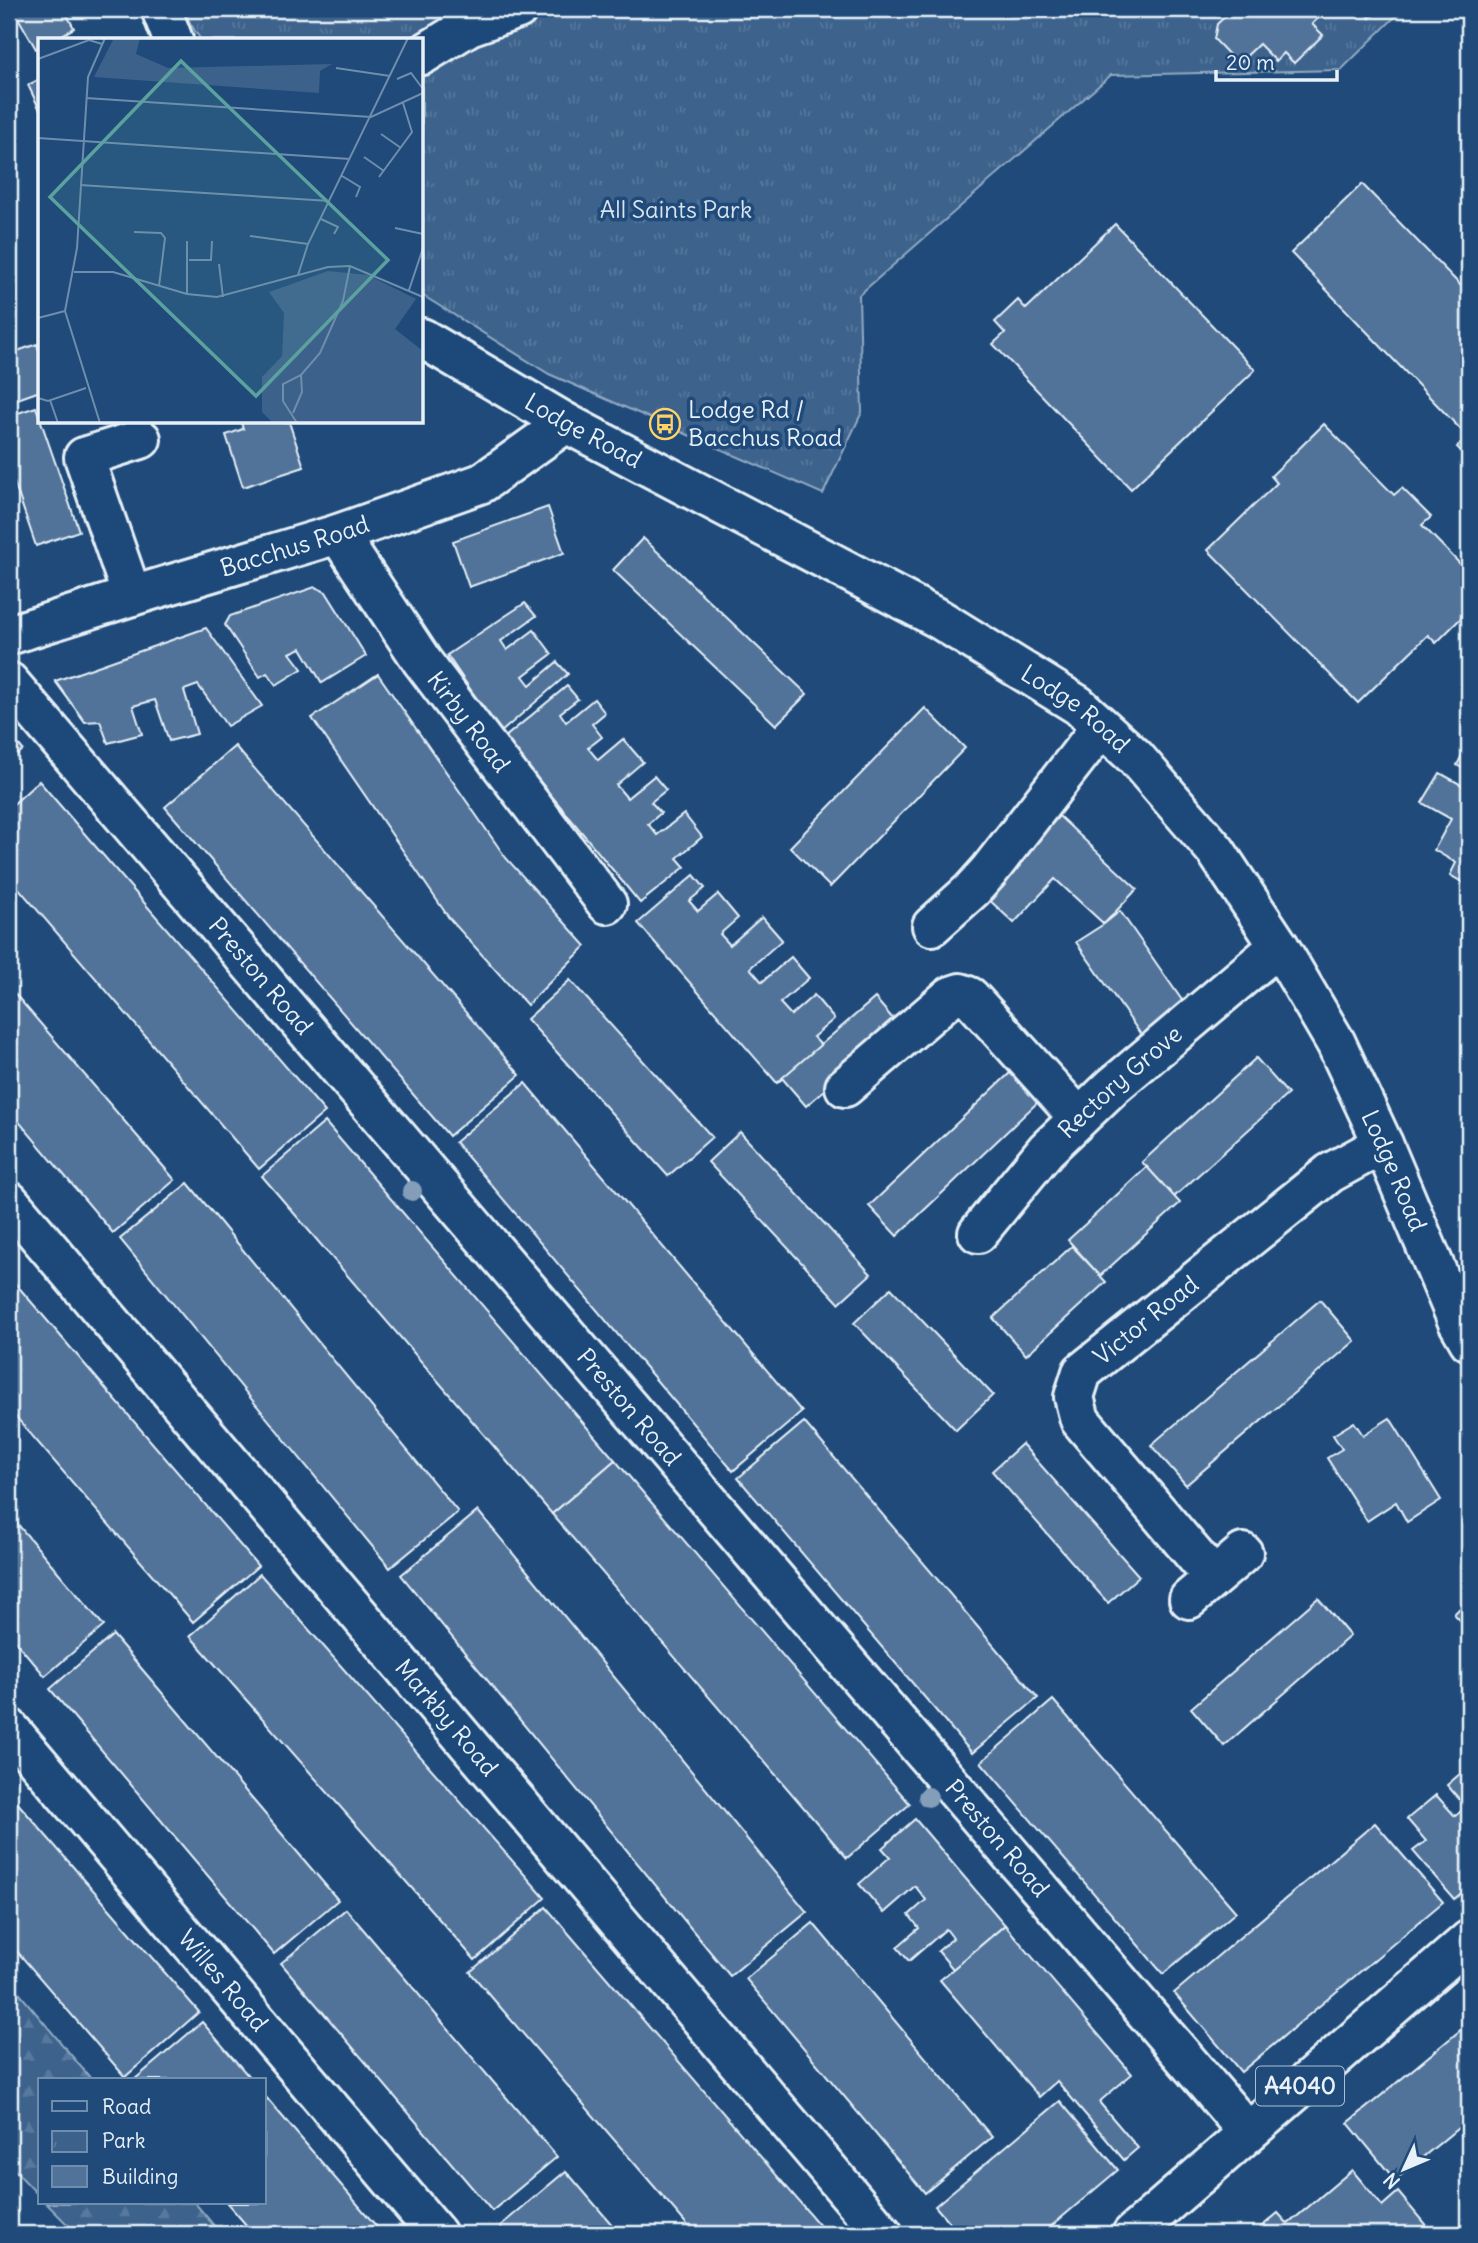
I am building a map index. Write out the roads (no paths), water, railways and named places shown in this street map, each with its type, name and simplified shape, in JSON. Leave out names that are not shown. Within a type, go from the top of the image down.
[{"type":"street","points":[[160,9],[172,38]]},
{"type":"street","points":[[424,54],[469,26],[518,9]]},
{"type":"street","name":"Lodge Road","points":[[424,339],[566,423],[939,619],[1077,705],[1135,757],[1216,851],[1279,946],[1336,1044],[1383,1144],[1458,1322],[1469,1341]]},
{"type":"street","name":"Bacchus Road","points":[[9,635],[338,534],[482,482],[566,423]]},
{"type":"street","points":[[132,596],[84,457],[141,439]]},
{"type":"street","name":"Kirby Road","points":[[338,534],[422,661],[607,904]]},
{"type":"street","name":"Preston Road","points":[[9,682],[1247,2132]]},
{"type":"street","points":[[933,926],[989,871],[1101,727]]},
{"type":"street","name":"Rectory Grove","points":[[978,1233],[1046,1150],[1079,1118],[1279,946]]},
{"type":"street","points":[[845,1087],[951,996],[960,993],[970,997],[1079,1118]]},
{"type":"street","name":"Victor Road","points":[[1243,1553],[1201,1588],[1080,1420],[1074,1397],[1083,1372],[1330,1173],[1383,1144]]},
{"type":"street","name":"Markby Road","points":[[9,1201],[883,2234]]},
{"type":"street","name":"Willes Road","points":[[9,1728],[437,2234]]},
{"type":"street","name":"A4040","points":[[1132,2234],[1469,1940]]},
{"type":"place","name":"Lodge Rd / Bacchus Road","points":[[665,424]]},
{"type":"park label","name":"All Saints Park","points":[[676,210]]}]
